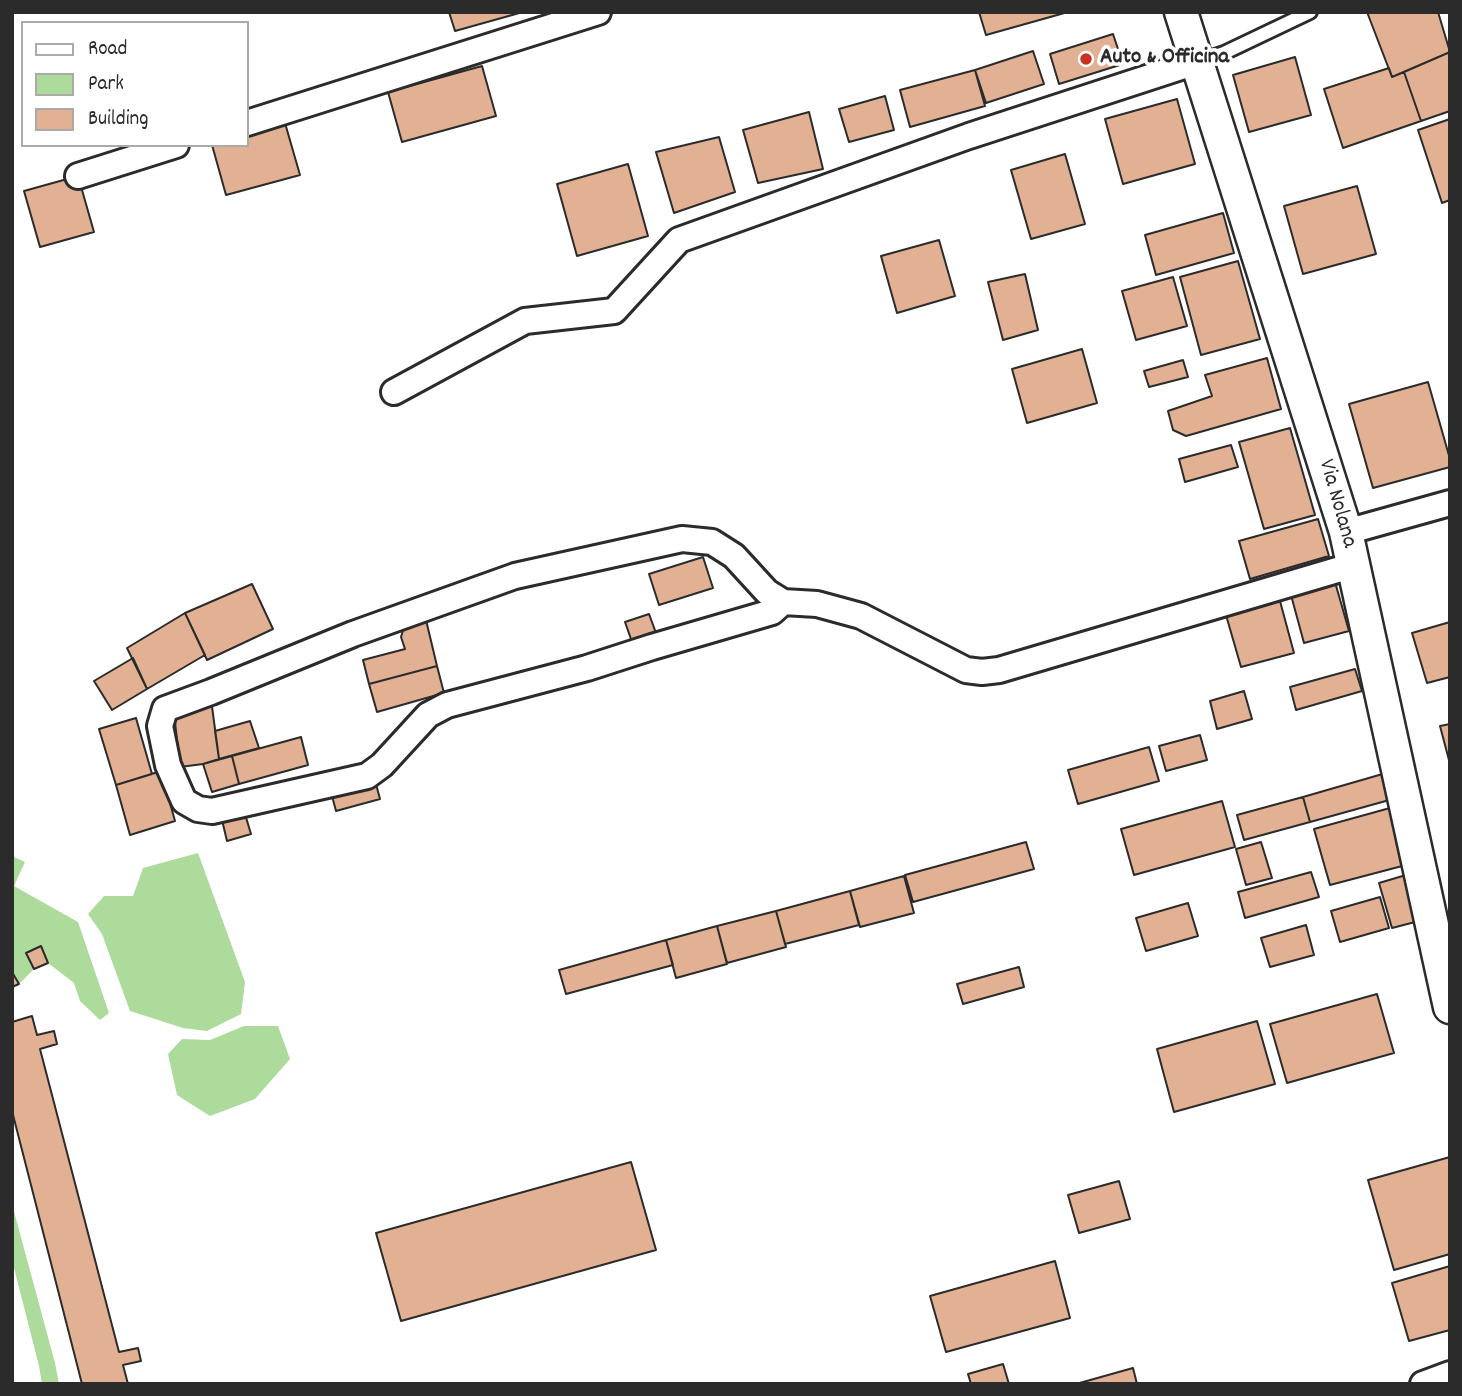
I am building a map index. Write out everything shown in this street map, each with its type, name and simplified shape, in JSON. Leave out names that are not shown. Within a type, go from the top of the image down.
[{"type":"street","points":[[248,123],[598,12]]},
{"type":"street","name":"Via Nolana","points":[[1181,12],[1346,532],[1450,1007]]},
{"type":"street","points":[[394,391],[525,321],[614,311],[679,240],[969,136],[1196,62]]},
{"type":"street","points":[[78,176],[170,147]]},
{"type":"street","points":[[1346,532],[1450,503]]},
{"type":"street","points":[[783,602],[772,612],[587,668],[447,705],[428,715],[382,765],[367,776],[212,811],[198,809],[184,801],[167,765],[160,726],[165,709],[353,634],[515,576],[682,539],[712,542],[734,556],[767,592],[783,602],[817,604],[861,616],[966,670],[982,672],[999,670],[1354,565]]},
{"type":"street","points":[[1423,1384],[1450,1374]]},
{"type":"lane","points":[[1196,62],[1224,53],[1310,12]]},
{"type":"green space","points":[[198,853],[245,982],[241,1014],[207,1031],[183,1028],[130,1011],[102,934],[88,914],[104,896],[133,896],[143,868]]},
{"type":"green space","points":[[12,856],[25,862],[14,886],[78,922],[109,1013],[100,1020],[80,1001],[74,983],[48,963],[41,946],[27,953],[34,969],[19,984],[12,972]]},
{"type":"green space","points":[[244,1026],[278,1026],[290,1059],[255,1099],[210,1116],[177,1095],[168,1054],[182,1039],[210,1040]]},
{"type":"green space","points":[[12,1204],[59,1384],[42,1384],[12,1260]]},
{"type":"building","points":[[449,12],[523,12],[455,31]]},
{"type":"building","points":[[979,12],[1068,12],[986,35]]},
{"type":"building","points":[[1367,12],[1438,12],[1450,52],[1392,77]]},
{"type":"building","name":"Auto & Officina","points":[[1113,34],[1123,64],[1059,84],[1050,54]]},
{"type":"building","points":[[1033,51],[1044,84],[986,103],[975,70]]},
{"type":"building","points":[[1450,52],[1450,111],[1421,121],[1404,72]]},
{"type":"building","points":[[1295,57],[1311,115],[1249,132],[1233,75]]},
{"type":"building","points":[[482,66],[496,116],[402,142],[388,92]]},
{"type":"building","points":[[1389,68],[1392,77],[1404,72],[1421,121],[1343,148],[1324,89]]},
{"type":"building","points":[[975,70],[985,106],[910,127],[900,90]]},
{"type":"building","points":[[885,96],[894,130],[849,142],[839,109]]},
{"type":"building","points":[[1177,99],[1195,164],[1123,184],[1105,119]]},
{"type":"building","points":[[809,112],[823,169],[758,183],[743,130]]},
{"type":"building","points":[[1450,119],[1450,200],[1442,203],[1418,130]]},
{"type":"building","points":[[285,123],[300,175],[226,195],[213,147],[248,147],[248,133]]},
{"type":"building","points":[[719,137],[735,192],[674,213],[656,152]]},
{"type":"building","points":[[1065,154],[1085,224],[1031,239],[1011,170]]},
{"type":"building","points":[[628,164],[648,236],[577,256],[557,184]]},
{"type":"building","points":[[78,176],[94,232],[40,247],[24,191]]},
{"type":"building","points":[[1357,186],[1376,254],[1303,274],[1284,206]]},
{"type":"building","points":[[1223,213],[1234,253],[1156,275],[1145,235]]},
{"type":"building","points":[[939,240],[955,296],[897,313],[881,256]]},
{"type":"building","points":[[1238,261],[1260,339],[1201,355],[1180,277]]},
{"type":"building","points":[[1025,274],[1038,330],[1003,340],[988,282]]},
{"type":"building","points":[[1173,277],[1187,326],[1136,340],[1122,291]]},
{"type":"building","points":[[1082,349],[1097,403],[1027,423],[1012,369]]},
{"type":"building","points":[[1267,358],[1281,409],[1186,436],[1173,430],[1168,411],[1212,396],[1205,375]]},
{"type":"building","points":[[1183,360],[1188,377],[1149,387],[1144,371]]},
{"type":"building","points":[[1428,382],[1450,467],[1373,488],[1349,404]]},
{"type":"building","points":[[1290,428],[1315,515],[1264,529],[1239,442]]},
{"type":"building","points":[[1231,445],[1238,467],[1185,482],[1179,459]]},
{"type":"building","points":[[1318,519],[1329,556],[1250,579],[1239,541]]},
{"type":"building","points":[[703,557],[713,588],[659,605],[649,574]]},
{"type":"building","points":[[1335,582],[1349,631],[1304,643],[1291,595]]},
{"type":"building","points":[[252,584],[273,629],[207,660],[185,613]]},
{"type":"building","points":[[1280,601],[1294,653],[1241,667],[1226,615]]},
{"type":"building","points":[[185,613],[205,655],[147,689],[127,648]]},
{"type":"building","points":[[649,614],[656,633],[632,642],[625,622]]},
{"type":"building","points":[[426,620],[437,666],[369,684],[363,660],[405,649],[401,637],[404,627]]},
{"type":"building","points":[[1450,622],[1450,677],[1427,683],[1412,633]]},
{"type":"building","points":[[133,658],[147,689],[112,710],[94,681]]},
{"type":"building","points":[[437,666],[444,693],[377,712],[369,684]]},
{"type":"building","points":[[1355,669],[1362,691],[1296,710],[1290,687]]},
{"type":"building","points":[[1244,691],[1252,719],[1217,729],[1210,701]]},
{"type":"building","points":[[211,699],[219,759],[180,767],[174,713]]},
{"type":"building","points":[[136,718],[152,774],[116,785],[99,729]]},
{"type":"building","points":[[250,721],[259,748],[219,759],[215,731]]},
{"type":"building","points":[[1450,724],[1450,764],[1440,726]]},
{"type":"building","points":[[1200,735],[1207,760],[1166,771],[1159,746]]},
{"type":"building","points":[[301,737],[308,765],[239,784],[232,756]]},
{"type":"building","points":[[1149,747],[1159,781],[1078,804],[1068,770]]},
{"type":"building","points":[[232,756],[239,784],[212,792],[203,764]]},
{"type":"building","points":[[161,771],[175,821],[130,835],[116,785]]},
{"type":"building","points":[[1386,773],[1393,799],[1310,822],[1303,797]]},
{"type":"building","points":[[376,784],[380,799],[336,811],[332,796]]},
{"type":"building","points":[[1303,797],[1310,822],[1244,840],[1237,815]]},
{"type":"building","points":[[1222,801],[1235,847],[1134,875],[1121,829]]},
{"type":"building","points":[[1390,808],[1406,865],[1330,885],[1314,829]]},
{"type":"building","points":[[245,814],[251,834],[227,841],[222,820]]},
{"type":"building","points":[[1026,842],[1034,869],[913,902],[905,875]]},
{"type":"building","points":[[1261,842],[1272,878],[1246,885],[1236,849]]},
{"type":"building","points":[[1311,872],[1319,897],[1245,918],[1238,892]]},
{"type":"building","points":[[1406,875],[1419,921],[1392,928],[1379,883]]},
{"type":"building","points":[[904,876],[914,913],[860,927],[850,891]]},
{"type":"building","points":[[850,891],[859,925],[785,944],[776,911]]},
{"type":"building","points":[[1380,897],[1389,928],[1340,942],[1331,911]]},
{"type":"building","points":[[1188,903],[1198,936],[1146,951],[1136,918]]},
{"type":"building","points":[[776,911],[786,947],[727,963],[717,926]]},
{"type":"building","points":[[1306,925],[1314,955],[1270,967],[1261,938]]},
{"type":"building","points":[[717,926],[727,964],[676,978],[666,940]]},
{"type":"building","points":[[666,940],[673,965],[566,994],[559,970]]},
{"type":"building","points":[[41,946],[48,963],[34,969],[26,953]]},
{"type":"building","points":[[1019,967],[1024,987],[963,1004],[957,984]]},
{"type":"building","points":[[12,972],[19,984],[12,987]]},
{"type":"building","points":[[1377,994],[1394,1053],[1287,1083],[1270,1024]]},
{"type":"building","points":[[32,1016],[37,1035],[54,1031],[57,1044],[40,1049],[119,1352],[138,1348],[141,1361],[123,1365],[128,1384],[82,1384],[12,1111],[12,1022]]},
{"type":"building","points":[[1257,1021],[1275,1084],[1174,1112],[1157,1049]]},
{"type":"building","points":[[1450,1157],[1450,1254],[1394,1270],[1368,1180]]},
{"type":"building","points":[[631,1162],[656,1250],[401,1321],[376,1233]]},
{"type":"building","points":[[1119,1181],[1130,1219],[1079,1233],[1068,1195]]},
{"type":"building","points":[[1055,1261],[1070,1318],[946,1352],[930,1296]]},
{"type":"building","points":[[1450,1266],[1450,1330],[1409,1341],[1392,1283]]},
{"type":"building","points":[[1003,1364],[1009,1384],[971,1384],[968,1374]]},
{"type":"building","points":[[1133,1368],[1137,1384],[1076,1384]]},
{"type":"place","name":"Auto & Officina","points":[[1086,59]]}]
